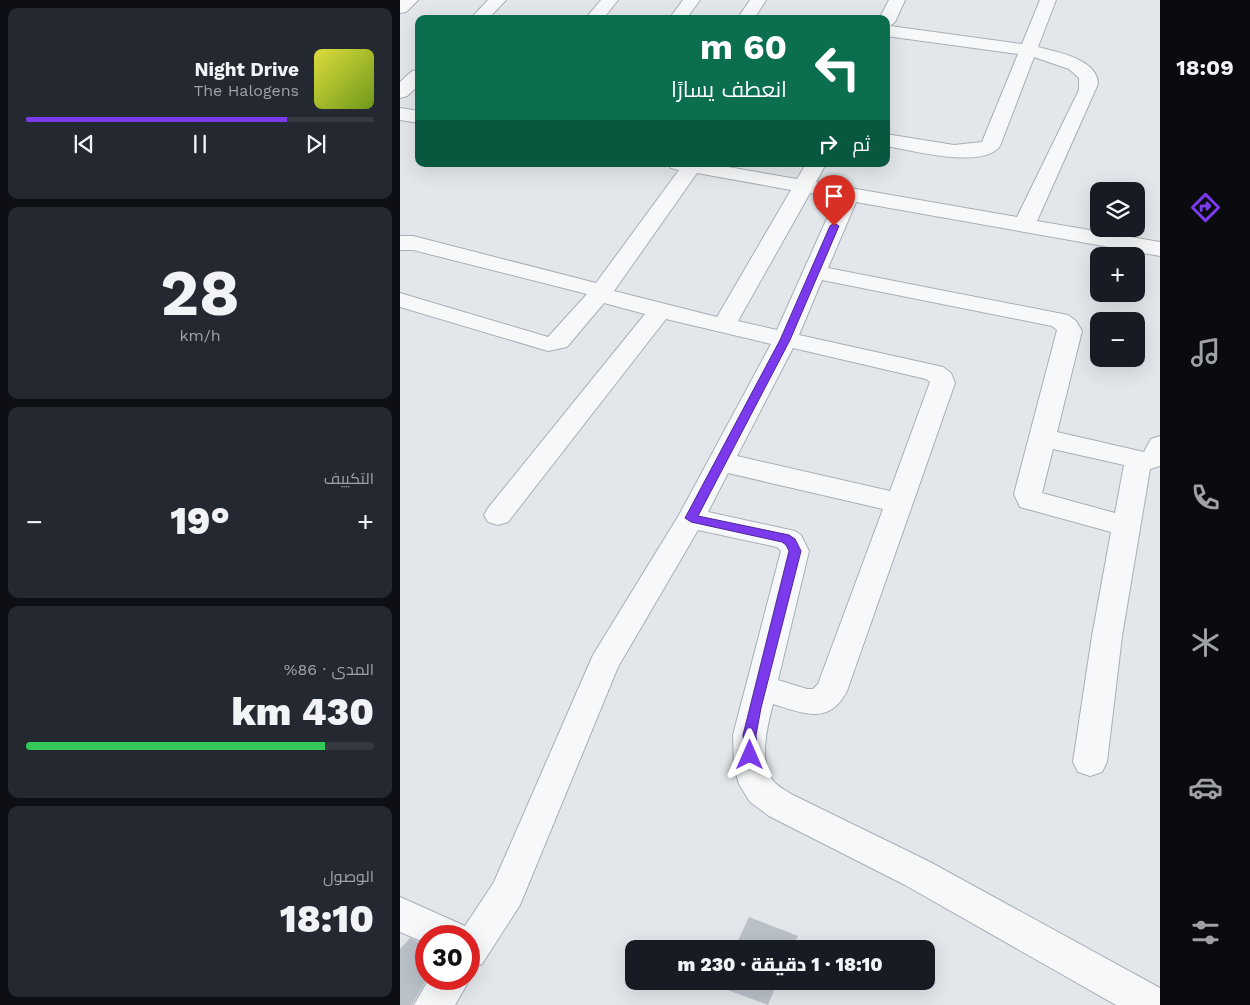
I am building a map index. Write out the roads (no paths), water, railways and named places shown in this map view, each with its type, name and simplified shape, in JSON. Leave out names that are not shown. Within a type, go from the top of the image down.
[{"type":"street","points":[[400,8],[410,0]]},
{"type":"street","points":[[482,15],[498,0]]},
{"type":"street","points":[[597,15],[610,0]]},
{"type":"street","points":[[680,15],[692,0]]},
{"type":"street","points":[[748,15],[758,0]]},
{"type":"street","points":[[890,15],[897,0]]},
{"type":"street","points":[[890,141],[961,152],[974,152],[990,146],[1048,0]]},
{"type":"street","points":[[890,32],[1028,49],[1074,64],[1088,75],[1089,83],[1024,225]]},
{"type":"street","points":[[400,92],[415,78]]},
{"type":"street","points":[[400,114],[415,116]]},
{"type":"street","points":[[400,300],[548,344],[562,339],[601,292],[695,167]]},
{"type":"street","points":[[701,167],[848,195],[1160,249]]},
{"type":"street","points":[[724,326],[814,167]]},
{"type":"street","points":[[480,926],[507,893],[604,664],[691,518],[785,340],[848,195]]},
{"type":"street","points":[[400,243],[413,243],[601,292],[660,311],[934,373],[942,379],[943,383],[831,691],[821,701],[807,702],[761,687]]},
{"type":"street","points":[[814,272],[1064,322],[1070,331],[1028,494],[1030,500],[1127,526]]},
{"type":"street","points":[[498,515],[660,311]]},
{"type":"street","points":[[1043,438],[1149,453],[1127,526],[1107,636],[1090,762]]},
{"type":"street","points":[[721,462],[899,503]]},
{"type":"street","points":[[691,518],[785,538],[793,545],[795,551],[749,735],[750,755],[756,784],[774,801],[869,847],[1094,974],[1154,1005]]},
{"type":"street","points":[[400,914],[423,925]]},
{"type":"street","points":[[433,1005],[443,990]]}]
